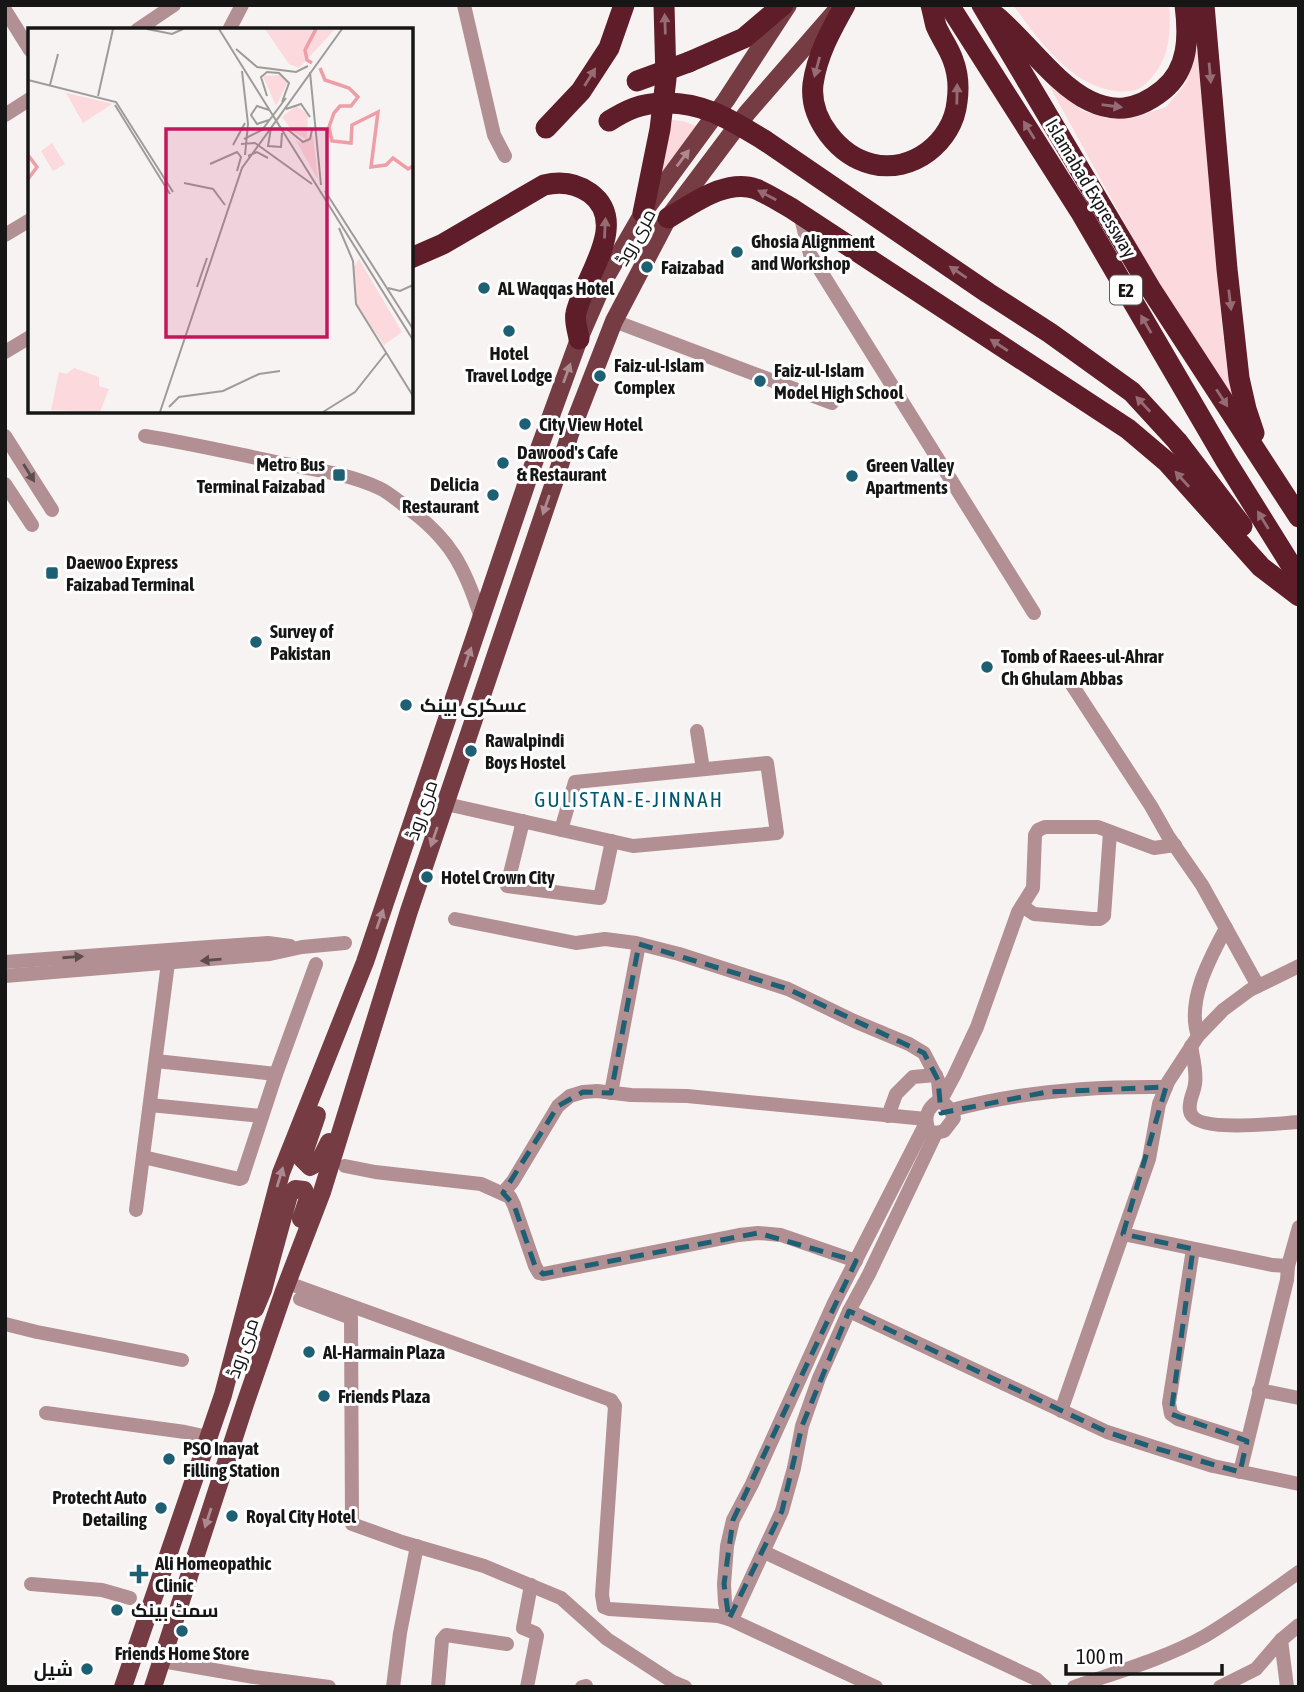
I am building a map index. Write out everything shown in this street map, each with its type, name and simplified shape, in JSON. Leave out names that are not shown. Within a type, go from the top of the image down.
[{"type":"highway","points":[[546,128],[581,91],[609,48],[624,5]]},
{"type":"highway","points":[[643,213],[660,129],[666,79],[664,5]]},
{"type":"highway","points":[[637,81],[744,38],[786,5]]},
{"type":"highway","points":[[843,5],[824,42],[813,86],[813,102],[818,118],[830,136],[847,152],[874,164],[890,165],[909,162],[923,156],[935,147],[953,121],[957,105],[957,76],[953,59],[936,26],[931,5]]},
{"type":"highway","name":"Islamabad Expressway","points":[[949,5],[1080,211],[1226,461],[1299,578]]},
{"type":"highway","points":[[983,5],[1077,94],[1109,108],[1127,108],[1142,104],[1171,84],[1181,68],[1186,48],[1185,5]]},
{"type":"highway","name":"Islamabad Expressway","points":[[983,5],[1152,291],[1296,508]]},
{"type":"highway","points":[[1204,5],[1239,378],[1245,409],[1262,459]]},
{"type":"highway","points":[[609,121],[644,105],[683,104],[722,116],[764,141],[1049,333],[1132,392],[1177,441],[1258,548],[1299,586]]},
{"type":"highway","points":[[413,257],[443,244],[544,185],[557,182],[575,184],[592,194],[599,202],[605,214],[607,231],[575,316],[579,339]]},
{"type":"highway","points":[[668,218],[720,190],[740,186],[754,188],[800,214],[1128,429],[1167,462],[1262,567],[1299,596]]},
{"type":"main road","name":"مری روڈ","points":[[123,1687],[223,1395],[281,1173],[365,962],[528,479],[579,339],[606,277],[643,213],[726,100],[786,5]]},
{"type":"main road","name":"مری روڈ","points":[[153,1687],[245,1404],[322,1192],[409,911],[565,448],[614,321],[668,218],[747,113],[843,5]]},
{"type":"main road","points":[[365,962],[337,1062],[302,1159],[310,1167],[319,1162],[328,1142],[346,1078],[409,911]]},
{"type":"main road","points":[[223,1395],[263,1290],[289,1195],[295,1189],[304,1190],[308,1198],[269,1312],[245,1404]]},
{"type":"street","points":[[139,28],[174,5]]},
{"type":"street","points":[[230,28],[242,5]]},
{"type":"street","points":[[464,5],[494,135],[505,156]]},
{"type":"street","points":[[5,10],[28,47]]},
{"type":"street","points":[[5,115],[28,100]]},
{"type":"street","points":[[800,214],[810,254],[1034,613]]},
{"type":"street","points":[[5,235],[28,221]]},
{"type":"street","points":[[614,321],[832,403]]},
{"type":"street","points":[[5,352],[28,338]]},
{"type":"street","points":[[5,436],[52,510]]},
{"type":"street","points":[[145,436],[180,441],[359,480],[382,489],[426,521],[453,552],[472,589],[481,618]]},
{"type":"street","points":[[5,484],[32,525]]},
{"type":"street","points":[[1072,685],[1202,885],[1258,986]]},
{"type":"street","points":[[697,731],[704,769]]},
{"type":"street","points":[[446,803],[561,830],[633,846],[777,833],[767,763],[575,782],[561,830]]},
{"type":"street","points":[[523,821],[507,886],[600,898],[612,841]]},
{"type":"street","points":[[946,1106],[954,1076],[977,1027],[1021,906],[1033,888],[1035,835],[1038,830],[1045,827],[1098,827],[1154,848],[1175,845]]},
{"type":"street","points":[[1021,906],[1034,914],[1092,919],[1104,916],[1110,832]]},
{"type":"street","points":[[455,919],[576,943],[605,939],[639,944],[788,989],[909,1044],[924,1054],[936,1075],[946,1106],[954,1118],[944,1131],[888,1116],[687,1097],[583,1092],[558,1106],[503,1193]]},
{"type":"street","points":[[1226,928],[1198,989],[1195,1086],[1190,1099],[1190,1114],[1203,1123],[1243,1126],[1299,1122]]},
{"type":"street","points":[[5,962],[268,943],[302,947]]},
{"type":"street","points":[[5,976],[270,954],[302,947],[345,943]]},
{"type":"street","points":[[611,1093],[639,944]]},
{"type":"street","points":[[136,1210],[168,963]]},
{"type":"street","points":[[143,1157],[242,1178],[316,964]]},
{"type":"street","points":[[1060,1410],[1149,1158],[1166,1087],[1195,1041],[1223,1010],[1258,986],[1299,966]]},
{"type":"street","points":[[156,1061],[276,1074]]},
{"type":"street","points":[[888,1116],[896,1094],[913,1077],[936,1075]]},
{"type":"street","points":[[729,1619],[735,1613],[782,1511],[802,1426],[819,1378],[849,1311],[869,1275],[929,1125],[926,1114],[930,1106],[938,1101],[946,1106],[1047,1092],[1166,1087]]},
{"type":"street","points":[[150,1105],[262,1116]]},
{"type":"street","points":[[729,1619],[724,1584],[727,1546],[733,1520],[834,1303],[929,1125]]},
{"type":"street","points":[[345,1166],[481,1184],[503,1193],[514,1205],[535,1266],[539,1273],[543,1274],[758,1233],[781,1235],[856,1261]]},
{"type":"street","points":[[1240,1472],[1299,1227]]},
{"type":"street","points":[[1123,1234],[1193,1250],[1288,1266]]},
{"type":"street","points":[[1193,1250],[1169,1403],[1171,1414],[1178,1419],[1247,1441]]},
{"type":"street","points":[[288,1283],[611,1400],[615,1406],[602,1595],[604,1607],[729,1619],[876,1687]]},
{"type":"street","points":[[300,1299],[352,1318],[352,1524],[484,1566],[561,1598],[607,1639],[685,1687]]},
{"type":"street","points":[[849,1311],[1107,1432],[1213,1466],[1299,1484]]},
{"type":"street","points":[[5,1324],[182,1360]]},
{"type":"street","points":[[1259,1390],[1299,1398]]},
{"type":"street","points":[[46,1413],[208,1437]]},
{"type":"street","points":[[393,1687],[400,1633],[417,1546]]},
{"type":"street","points":[[764,1552],[1036,1679],[1045,1687]]},
{"type":"street","points":[[1073,1687],[1164,1656],[1204,1636],[1299,1572]]},
{"type":"street","points":[[31,1584],[102,1590],[130,1598]]},
{"type":"street","points":[[527,1687],[537,1636],[523,1628],[531,1585]]},
{"type":"street","points":[[1226,1685],[1256,1669],[1280,1640],[1299,1625]]},
{"type":"street","points":[[438,1687],[442,1640],[446,1635],[508,1644]]},
{"type":"street","points":[[1280,1640],[1287,1687]]},
{"type":"street","points":[[162,1661],[269,1683],[330,1687]]},
{"type":"highlighted area","points":[[639,944],[788,989],[924,1053],[938,1080],[941,1113],[1047,1092],[1166,1087],[1123,1234],[1193,1249],[1171,1414],[1247,1441],[1240,1472],[1107,1432],[849,1311],[802,1426],[782,1511],[729,1619],[724,1584],[733,1520],[856,1261],[758,1233],[543,1274],[535,1266],[514,1205],[503,1193],[558,1106],[583,1092],[611,1093]]},
{"type":"shaded area","points":[[1013,5],[1169,5],[1170,24],[1163,61],[1140,88],[1120,92],[1098,87],[1069,70],[1056,58]]},
{"type":"shaded area","points":[[1197,49],[1223,335],[1227,368],[1238,413],[1157,282],[1049,85],[1083,111],[1107,118],[1136,117],[1166,107],[1186,83]]},
{"type":"shaded area","points":[[672,120],[696,126],[661,175]]},
{"type":"place","name":"Ghosia Alignment and Workshop","points":[[737,252]]},
{"type":"place","name":"Faizabad","points":[[647,267]]},
{"type":"place","name":"AL Waqqas Hotel","points":[[484,288]]},
{"type":"place","name":"Hotel Travel Lodge","points":[[509,331]]},
{"type":"place","name":"Faiz-ul-Islam Complex","points":[[600,376]]},
{"type":"place","name":"Faiz-ul-Islam Model High School","points":[[760,381]]},
{"type":"place","name":"City View Hotel","points":[[525,424]]},
{"type":"place","name":"Dawood's Cafe & Restaurant","points":[[503,463]]},
{"type":"place","name":"Metro Bus Terminal Faizabad","points":[[339,475]]},
{"type":"place","name":"Green Valley Apartments","points":[[852,476]]},
{"type":"place","name":"Delicia Restaurant","points":[[493,495]]},
{"type":"place","name":"Daewoo Express Faizabad Terminal","points":[[52,573]]},
{"type":"place","name":"Survey of Pakistan","points":[[256,642]]},
{"type":"place","name":"Tomb of Raees-ul-Ahrar Ch Ghulam Abbas","points":[[987,667]]},
{"type":"place","name":"عسکری بینک","points":[[406,705]]},
{"type":"place","name":"Rawalpindi Boys Hostel","points":[[471,751]]},
{"type":"place","name":"Hotel Crown City","points":[[427,877]]},
{"type":"place","name":"Al-Harmain Plaza","points":[[309,1352]]},
{"type":"place","name":"Friends Plaza","points":[[324,1396]]},
{"type":"place","name":"PSO Inayat Filling Station","points":[[169,1459]]},
{"type":"place","name":"Protecht Auto Detailing","points":[[161,1508]]},
{"type":"place","name":"Royal City Hotel","points":[[232,1516]]},
{"type":"place","name":"Ali Homeopathic Clinic","points":[[139,1574]]},
{"type":"place","name":"سمٹ بینک","points":[[117,1610]]},
{"type":"place","name":"Friends Home Store","points":[[182,1631]]},
{"type":"place","name":"شیل","points":[[87,1669]]},
{"type":"district","name":"GULISTAN-E-JINNAH","points":[[629,799]]}]
